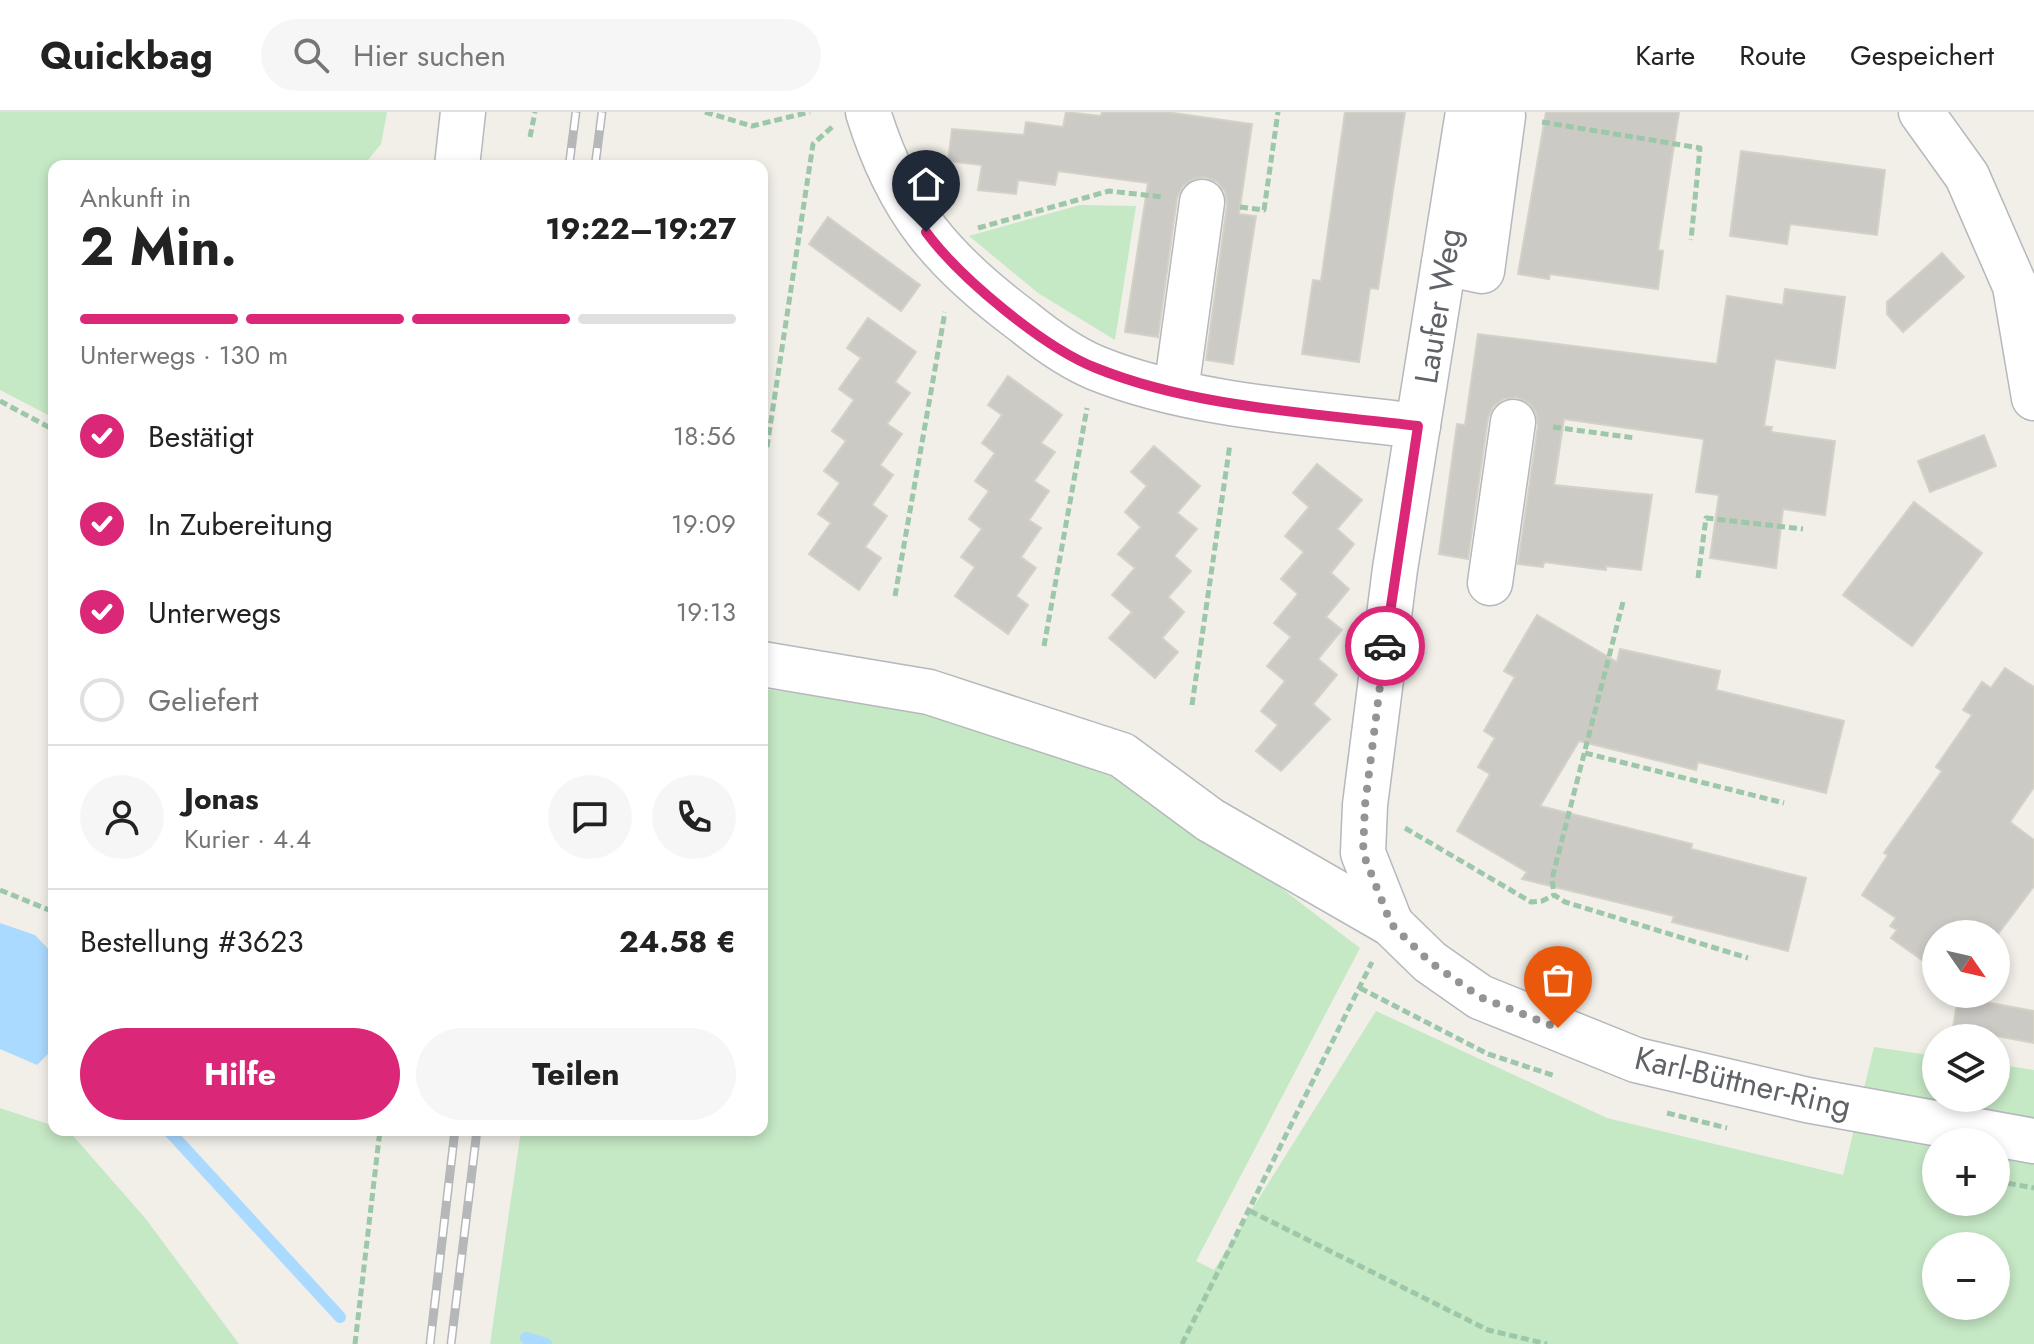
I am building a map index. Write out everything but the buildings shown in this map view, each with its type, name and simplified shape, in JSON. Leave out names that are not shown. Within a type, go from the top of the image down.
[{"type":"street","points":[[458,160],[463,112]]},
{"type":"street","points":[[1921,112],[1967,176],[2015,286],[2034,398]]},
{"type":"street","name":"Laufer Weg","points":[[1391,924],[1363,853],[1365,805],[1395,569],[1444,263],[1486,114]]},
{"type":"street","points":[[852,117],[946,256],[997,302],[1045,338],[1095,368],[1176,391],[1236,403],[1418,426]]},
{"type":"street","points":[[1176,391],[1202,202]]},
{"type":"street","points":[[1490,583],[1513,422]]},
{"type":"street","points":[[768,665],[929,692],[1122,755],[1210,820],[1391,924]]},
{"type":"street","name":"Karl-Büttner-Ring","points":[[1391,924],[1430,962],[1480,997],[1636,1060],[1807,1100],[2034,1141]]},
{"type":"path","points":[[530,137],[535,112]]},
{"type":"path","points":[[705,112],[752,126],[810,112]]},
{"type":"path","points":[[895,596],[946,256],[978,228],[1109,191],[1264,210],[1278,112]]},
{"type":"path","points":[[1486,114],[1700,148],[1691,240]]},
{"type":"path","points":[[768,440],[813,144],[852,117]]},
{"type":"path","points":[[1044,646],[1095,368]]},
{"type":"path","points":[[0,401],[48,427]]},
{"type":"path","points":[[1192,705],[1236,403]]},
{"type":"path","points":[[1698,578],[1706,518],[1803,529]]},
{"type":"path","points":[[1554,895],[1552,879],[1623,602]]},
{"type":"path","points":[[1585,753],[1784,803]]},
{"type":"path","points":[[1365,805],[1531,902],[1554,895],[1565,902],[1748,958]]},
{"type":"path","points":[[0,890],[48,910]]},
{"type":"path","points":[[1182,1344],[1360,988]]},
{"type":"path","points":[[355,1344],[379,1136]]},
{"type":"path","points":[[2010,1184],[2034,1188]]},
{"type":"path","points":[[1250,1211],[1488,1330],[1547,1344]]},
{"type":"green space","points":[[0,112],[387,112],[381,144],[368,160],[48,160],[48,415],[0,390]]},
{"type":"green space","points":[[1080,205],[1136,206],[1115,340],[1038,293],[969,236]]},
{"type":"green space","points":[[768,690],[949,717],[1040,743],[1083,760],[1187,819],[1360,948],[1196,1261],[1214,1270],[1376,1011],[1607,1118],[1843,1175],[1874,1047],[1922,1054],[1922,1112],[2010,1112],[2010,1066],[2034,1070],[2034,1344],[490,1344],[520,1136],[768,1136]]},
{"type":"green space","points":[[0,1108],[48,1124],[48,1136],[73,1136],[145,1218],[239,1344],[0,1344]]},
{"type":"water","points":[[0,923],[35,935],[48,949],[48,1054],[37,1065],[0,1049]]},
{"type":"waterway","points":[[174,1136],[340,1317]]},
{"type":"waterway","points":[[526,1338],[546,1344]]},
{"type":"railway","points":[[570,160],[576,112]]},
{"type":"railway","points":[[596,160],[602,112]]},
{"type":"railway","points":[[430,1344],[454,1136]]},
{"type":"railway","points":[[451,1344],[476,1136]]},
{"type":"way so far","points":[[1385,646],[1365,805],[1363,853],[1391,924],[1430,962],[1480,997],[1558,1028]]},
{"type":"route","points":[[926,232],[937,248],[997,302],[1045,338],[1095,368],[1176,391],[1236,403],[1418,426],[1385,646]]}]
